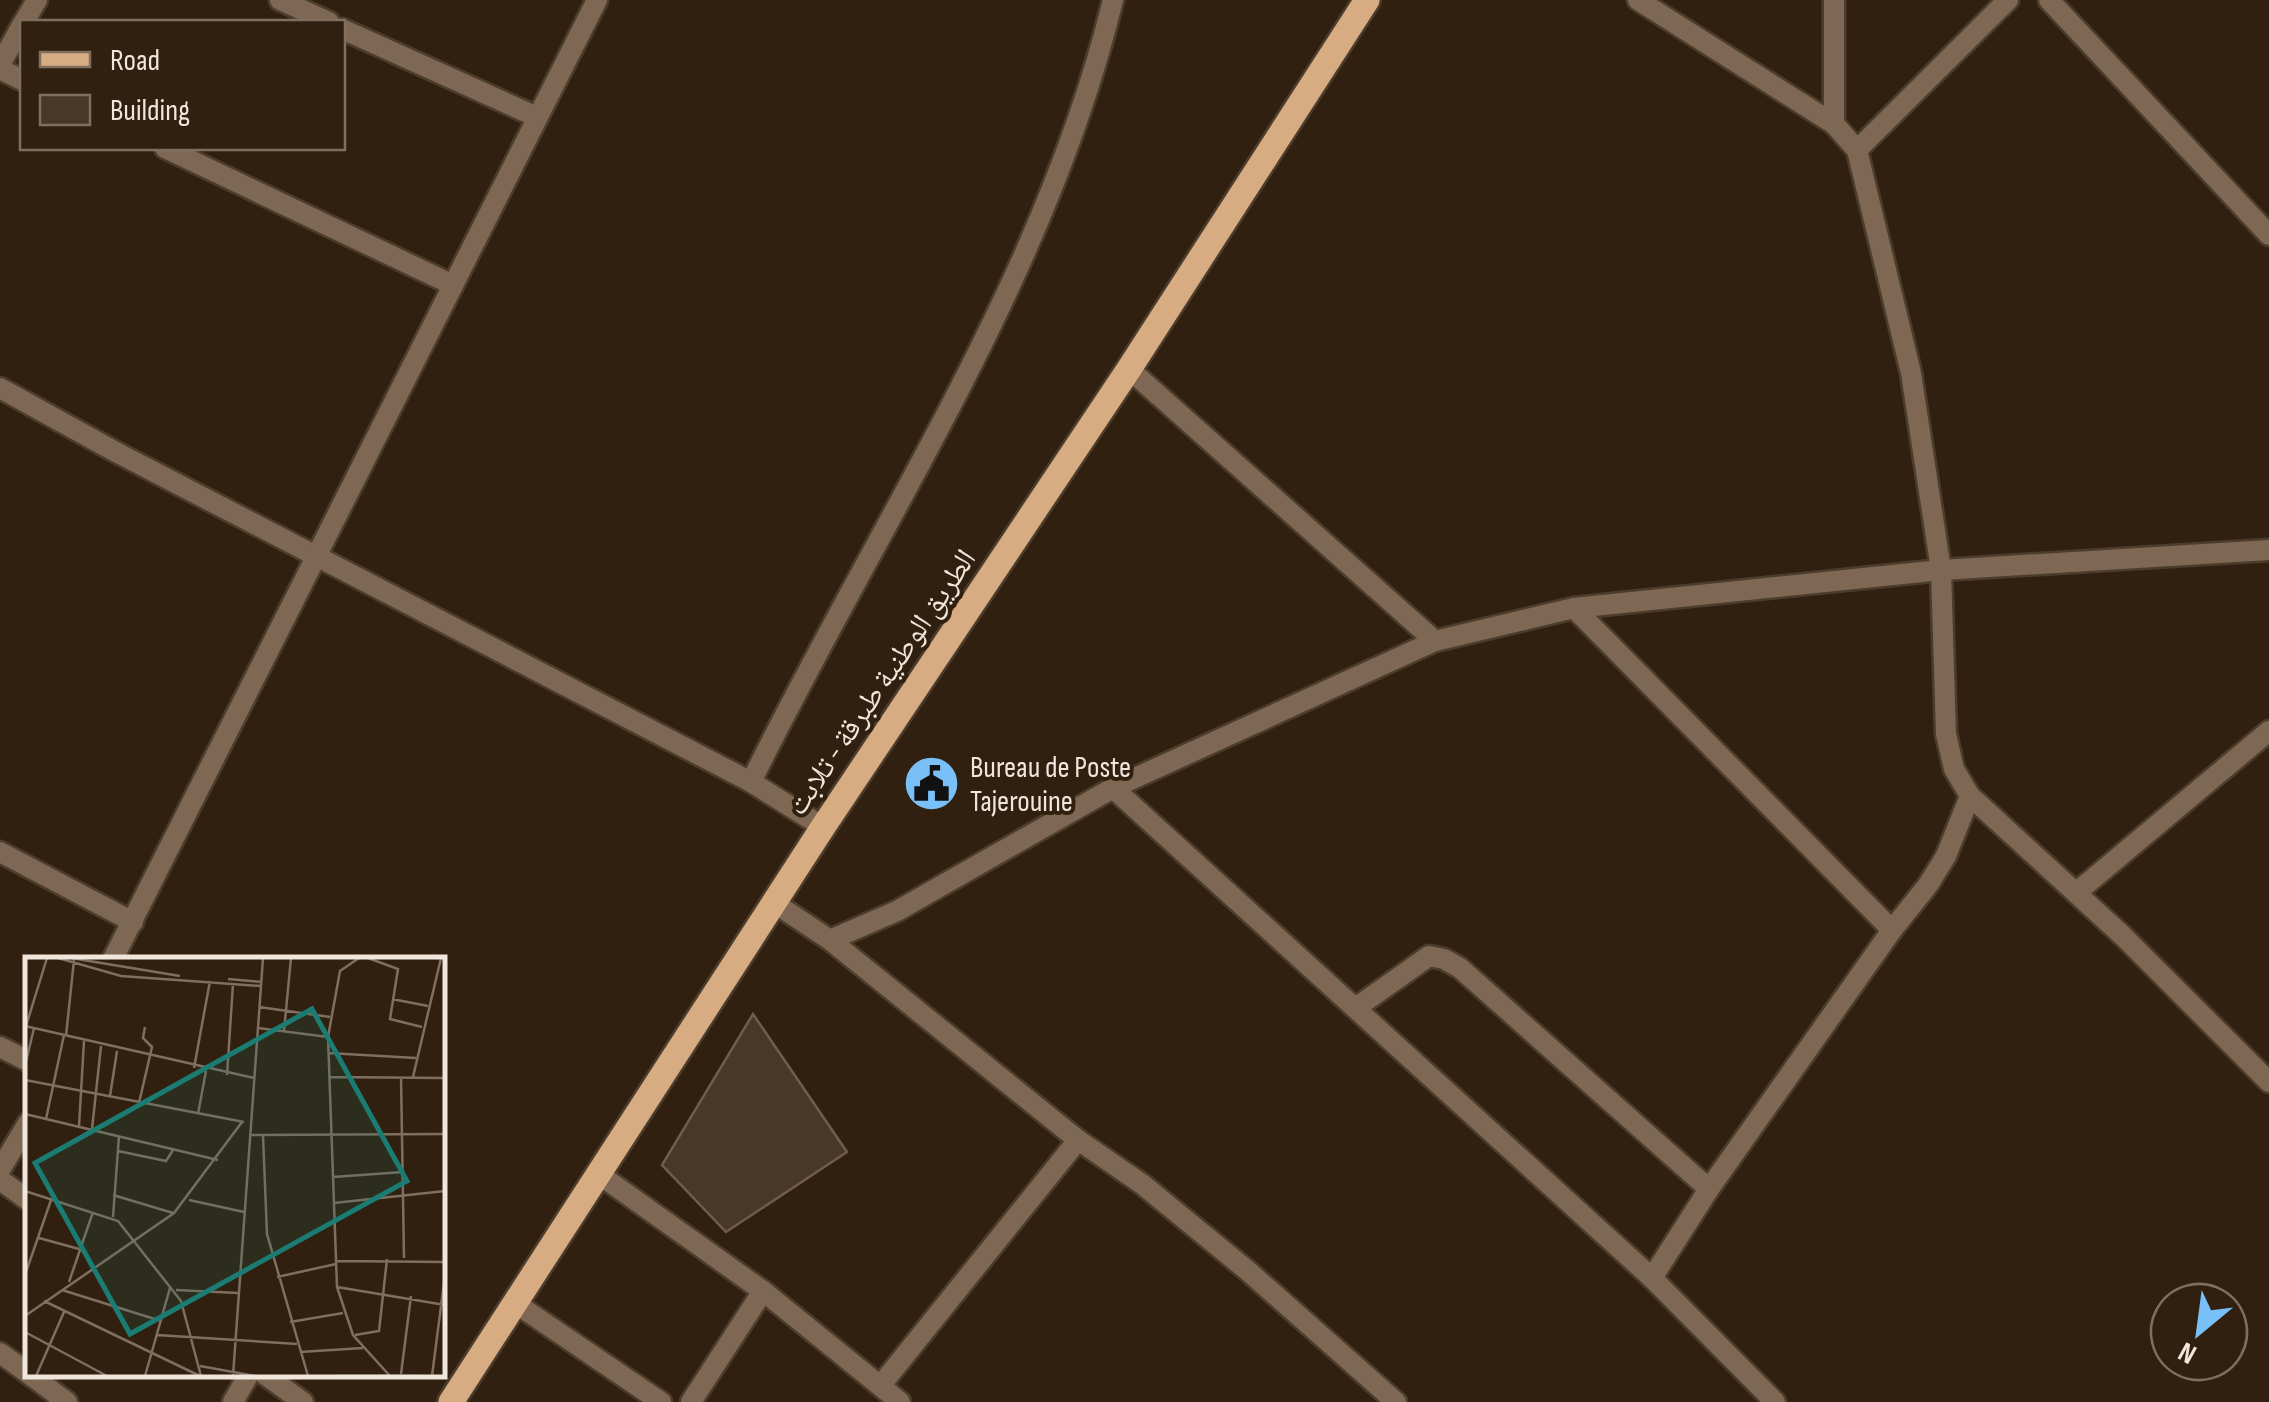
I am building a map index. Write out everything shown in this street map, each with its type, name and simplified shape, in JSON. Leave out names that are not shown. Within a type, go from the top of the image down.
[{"type":"main road","name":"الطريق الوطنية طبرقة - تلابت","points":[[451,1402],[823,826],[1129,369],[1367,0]]},
{"type":"street","points":[[280,0],[325,20]]},
{"type":"street","points":[[115,957],[597,0]]},
{"type":"street","points":[[752,782],[1028,250],[1068,151],[1113,0]]},
{"type":"street","points":[[1638,0],[1834,124],[1857,150],[1911,373],[1941,570],[1946,734],[1954,769],[1970,796],[2076,892],[2269,1082]]},
{"type":"street","points":[[1834,0],[1834,124]]},
{"type":"street","points":[[1857,150],[2008,0]]},
{"type":"street","points":[[2049,0],[2269,235]]},
{"type":"street","points":[[0,67],[20,30]]},
{"type":"street","points":[[345,30],[537,118]]},
{"type":"street","points":[[168,150],[452,285]]},
{"type":"street","points":[[1129,369],[1435,641]]},
{"type":"street","points":[[0,388],[114,452],[318,554],[752,782],[823,826]]},
{"type":"street","points":[[830,940],[897,911],[1113,788],[1435,641],[1574,608],[1941,570],[2269,550]]},
{"type":"street","points":[[1574,608],[1892,930]]},
{"type":"street","points":[[2076,892],[2269,731]]},
{"type":"street","points":[[1113,788],[1652,1278],[1775,1402]]},
{"type":"street","points":[[1652,1278],[1708,1189],[1892,930],[1928,886],[1946,856],[1970,796]]},
{"type":"street","points":[[0,852],[133,922]]},
{"type":"street","points":[[774,902],[830,940],[1078,1140],[1142,1184],[1248,1270],[1396,1402]]},
{"type":"street","points":[[1357,1007],[1429,956],[1444,959],[1460,968],[1708,1189]]},
{"type":"street","points":[[0,1047],[25,1060]]},
{"type":"street","points":[[0,1170],[25,1128]]},
{"type":"street","points":[[881,1384],[1078,1140]]},
{"type":"street","points":[[600,1175],[763,1291],[900,1402]]},
{"type":"street","points":[[0,1180],[25,1198]]},
{"type":"street","points":[[691,1402],[763,1291]]},
{"type":"street","points":[[516,1302],[661,1402]]},
{"type":"street","points":[[0,1352],[25,1372]]},
{"type":"street","points":[[32,1377],[66,1402]]},
{"type":"street","points":[[233,1402],[247,1377]]},
{"type":"street","points":[[268,1377],[303,1402]]},
{"type":"building","points":[[753,1014],[847,1152],[726,1232],[662,1165]]},
{"type":"place","name":"Bureau de Poste Tajerouine","points":[[931,784]]}]
